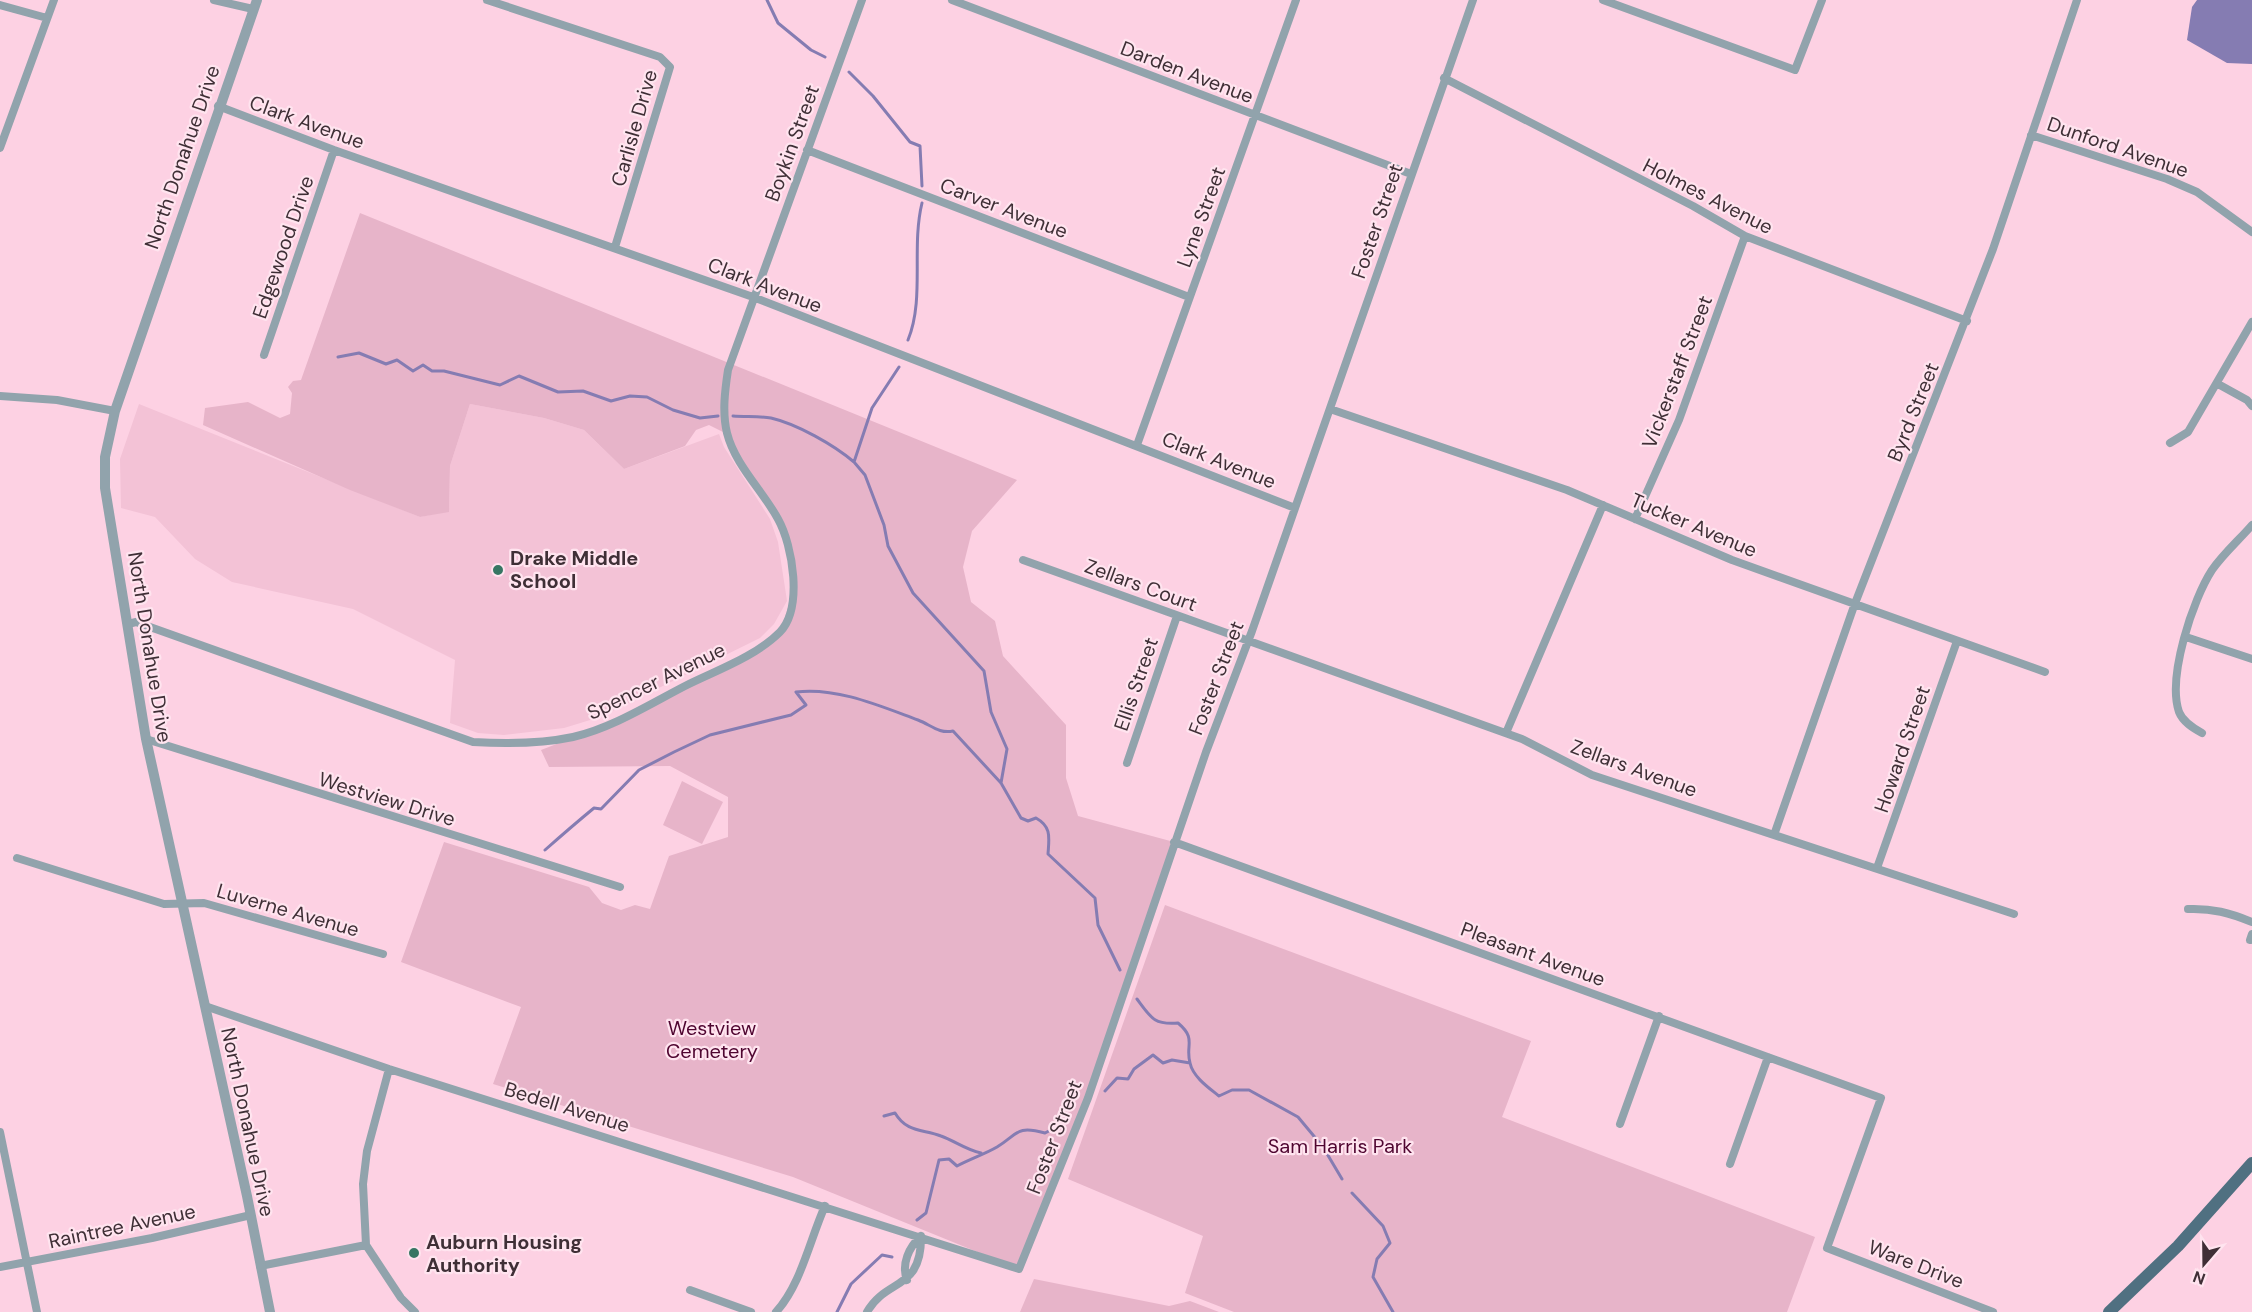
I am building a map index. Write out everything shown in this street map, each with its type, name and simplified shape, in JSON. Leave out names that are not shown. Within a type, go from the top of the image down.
[{"type":"main road","points":[[2109,1312],[2178,1246],[2252,1163]]},
{"type":"street","points":[[0,148],[54,0]]},
{"type":"street","points":[[214,0],[255,5]]},
{"type":"street","name":"Carlisle Drive","points":[[487,0],[660,57],[670,67],[615,247]]},
{"type":"street","name":"Boykin Street","points":[[753,297],[862,0]]},
{"type":"street","name":"Darden Avenue","points":[[952,0],[1411,174]]},
{"type":"street","name":"Lyne Street","points":[[1137,445],[1296,0]]},
{"type":"street","name":"Foster Street","points":[[921,1236],[1019,1269],[1088,1098],[1174,842],[1248,641],[1473,0]]},
{"type":"street","points":[[1604,0],[1795,70],[1821,0]]},
{"type":"street","name":"Byrd Street","points":[[1774,835],[1854,606],[1967,321],[2078,0]]},
{"type":"street","points":[[0,5],[47,18]]},
{"type":"street","name":"North Donahue Drive","points":[[255,5],[218,106],[115,411],[105,457],[105,489],[146,739],[251,1215],[270,1312]]},
{"type":"street","name":"Holmes Avenue","points":[[1444,78],[1693,206],[1745,236],[1967,321]]},
{"type":"street","name":"Clark Avenue","points":[[218,106],[334,150],[753,297],[1295,508]]},
{"type":"street","name":"Dunford Avenue","points":[[2031,135],[2167,179],[2197,192],[2252,231]]},
{"type":"street","name":"Edgewood Drive","points":[[264,355],[334,150]]},
{"type":"street","name":"Carver Avenue","points":[[807,150],[1189,297]]},
{"type":"street","name":"Vickerstaff Street","points":[[1635,519],[1679,420],[1745,236]]},
{"type":"street","name":"Spencer Avenue","points":[[128,624],[136,622],[473,742],[508,744],[574,736],[606,725],[755,651],[781,630],[792,611],[794,588],[789,554],[780,522],[741,464],[727,434],[724,401],[728,370],[753,297]]},
{"type":"street","points":[[2170,443],[2188,432],[2252,322]]},
{"type":"street","points":[[2218,384],[2247,400],[2252,406]]},
{"type":"street","points":[[0,396],[57,400],[115,411]]},
{"type":"street","name":"Tucker Avenue","points":[[1330,410],[1567,490],[1732,560],[1854,606],[2045,672]]},
{"type":"street","points":[[1506,733],[1603,505]]},
{"type":"street","points":[[2202,733],[2191,727],[2180,712],[2177,686],[2186,637],[2201,590],[2209,576],[2252,525]]},
{"type":"street","name":"Zellars Court","points":[[1023,560],[1248,641]]},
{"type":"street","name":"Ellis Street","points":[[1127,763],[1177,616]]},
{"type":"street","points":[[2186,637],[2252,659]]},
{"type":"street","name":"Zellars Avenue","points":[[1248,641],[1506,733],[1592,775],[2014,914]]},
{"type":"street","name":"Howard Street","points":[[1877,868],[1957,641]]},
{"type":"street","name":"Westview Drive","points":[[146,739],[620,887]]},
{"type":"street","name":"Pleasant Avenue","points":[[1174,842],[1881,1098],[1827,1248]]},
{"type":"street","name":"Luverne Avenue","points":[[17,858],[164,904],[204,903],[383,954]]},
{"type":"street","points":[[2188,909],[2207,908],[2224,911],[2252,922]]},
{"type":"street","name":"Bedell Avenue","points":[[205,1006],[389,1069],[921,1236]]},
{"type":"street","points":[[1620,1124],[1659,1016]]},
{"type":"street","points":[[1730,1164],[1768,1057]]},
{"type":"street","points":[[389,1069],[367,1151],[363,1184],[366,1245],[401,1298],[415,1312]]},
{"type":"street","points":[[0,1132],[38,1312]]},
{"type":"street","points":[[776,1312],[789,1295],[799,1274],[825,1206]]},
{"type":"street","name":"Raintree Avenue","points":[[0,1267],[152,1238],[251,1215]]},
{"type":"street","points":[[867,1312],[877,1299],[907,1280],[903,1271],[911,1245],[921,1236]]},
{"type":"street","points":[[260,1266],[366,1245]]},
{"type":"street","name":"Ware Drive","points":[[1827,1248],[1993,1312]]},
{"type":"street","points":[[690,1290],[751,1312]]},
{"type":"shaded area","points":[[2197,0],[2252,0],[2252,64],[2227,63],[2187,40],[2192,7]]},
{"type":"shaded area","name":"Drake Middle School","points":[[139,404],[420,517],[449,511],[450,466],[470,404],[544,418],[584,430],[624,469],[719,434],[724,447],[770,519],[778,542],[787,601],[774,624],[760,638],[600,717],[564,728],[504,735],[478,733],[450,723],[455,660],[353,609],[232,582],[195,559],[155,517],[121,508],[120,459]]},
{"type":"green space","name":"Westview Cemetery","points":[[360,213],[1017,480],[972,531],[963,567],[971,602],[995,621],[1003,656],[1066,725],[1066,778],[1078,816],[1174,842],[1088,1098],[1019,1269],[793,1177],[493,1084],[521,1007],[401,962],[444,842],[589,887],[602,903],[621,910],[635,905],[650,909],[669,856],[728,837],[728,797],[670,766],[549,767],[541,750],[606,725],[755,651],[781,630],[794,588],[780,522],[727,434],[709,425],[696,430],[685,446],[624,469],[584,430],[544,418],[470,404],[450,466],[449,512],[420,517],[350,490],[203,425],[205,408],[248,402],[280,418],[290,414],[292,393],[288,387],[293,381],[301,380]]},
{"type":"green space","points":[[682,781],[723,802],[702,844],[663,825]]},
{"type":"green space","name":"Sam Harris Park","points":[[1165,905],[1531,1041],[1502,1117],[1815,1237],[1787,1312],[1234,1312],[1185,1293],[1203,1236],[1068,1179]]},
{"type":"green space","points":[[1034,1279],[1169,1306],[1190,1301],[1219,1312],[1020,1312]]},
{"type":"waterway","points":[[767,0],[778,23],[811,50],[825,57]]},
{"type":"waterway","points":[[849,72],[873,96],[910,142],[920,146],[922,186]]},
{"type":"waterway","points":[[908,340],[916,307],[918,237],[922,203]]},
{"type":"waterway","points":[[338,357],[359,353],[386,364],[397,360],[413,371],[423,365],[432,371],[444,371],[500,385],[519,376],[558,392],[583,391],[611,401],[630,396],[647,397],[673,410],[700,418],[718,416]]},
{"type":"waterway","points":[[899,367],[872,408],[854,462],[865,475],[884,525],[888,546],[913,593],[984,671],[991,712],[1007,749],[1001,783]]},
{"type":"waterway","points":[[733,416],[771,418],[792,425],[826,442],[854,462]]},
{"type":"waterway","points":[[545,850],[594,808],[601,809],[639,770],[710,735],[791,715],[806,705],[796,692],[827,692],[843,695],[889,709],[939,730],[953,731],[1001,783],[1021,818],[1028,821],[1036,818],[1045,825],[1048,833],[1048,854],[1095,898],[1098,925],[1120,970]]},
{"type":"waterway","points":[[1137,999],[1154,1019],[1163,1023],[1178,1023],[1184,1029],[1189,1038],[1189,1057],[1192,1068],[1206,1086],[1219,1096],[1232,1090],[1249,1090],[1298,1117],[1323,1147],[1342,1179]]},
{"type":"waterway","points":[[1105,1091],[1117,1078],[1128,1079],[1134,1069],[1153,1055],[1163,1063],[1172,1060],[1190,1063]]},
{"type":"waterway","points":[[884,1116],[895,1113],[910,1127],[941,1136],[981,1153]]},
{"type":"waterway","points":[[917,1220],[926,1213],[939,1160],[949,1159],[957,1166],[997,1147],[1018,1132],[1028,1130],[1045,1133],[1068,1121]]},
{"type":"waterway","points":[[1352,1193],[1383,1226],[1390,1243],[1377,1259],[1373,1277],[1393,1312]]},
{"type":"waterway","points":[[837,1312],[851,1284],[882,1255],[892,1257]]},
{"type":"place","name":"Drake Middle School","points":[[498,570]]},
{"type":"place","name":"Auburn Housing Authority","points":[[414,1253]]}]
